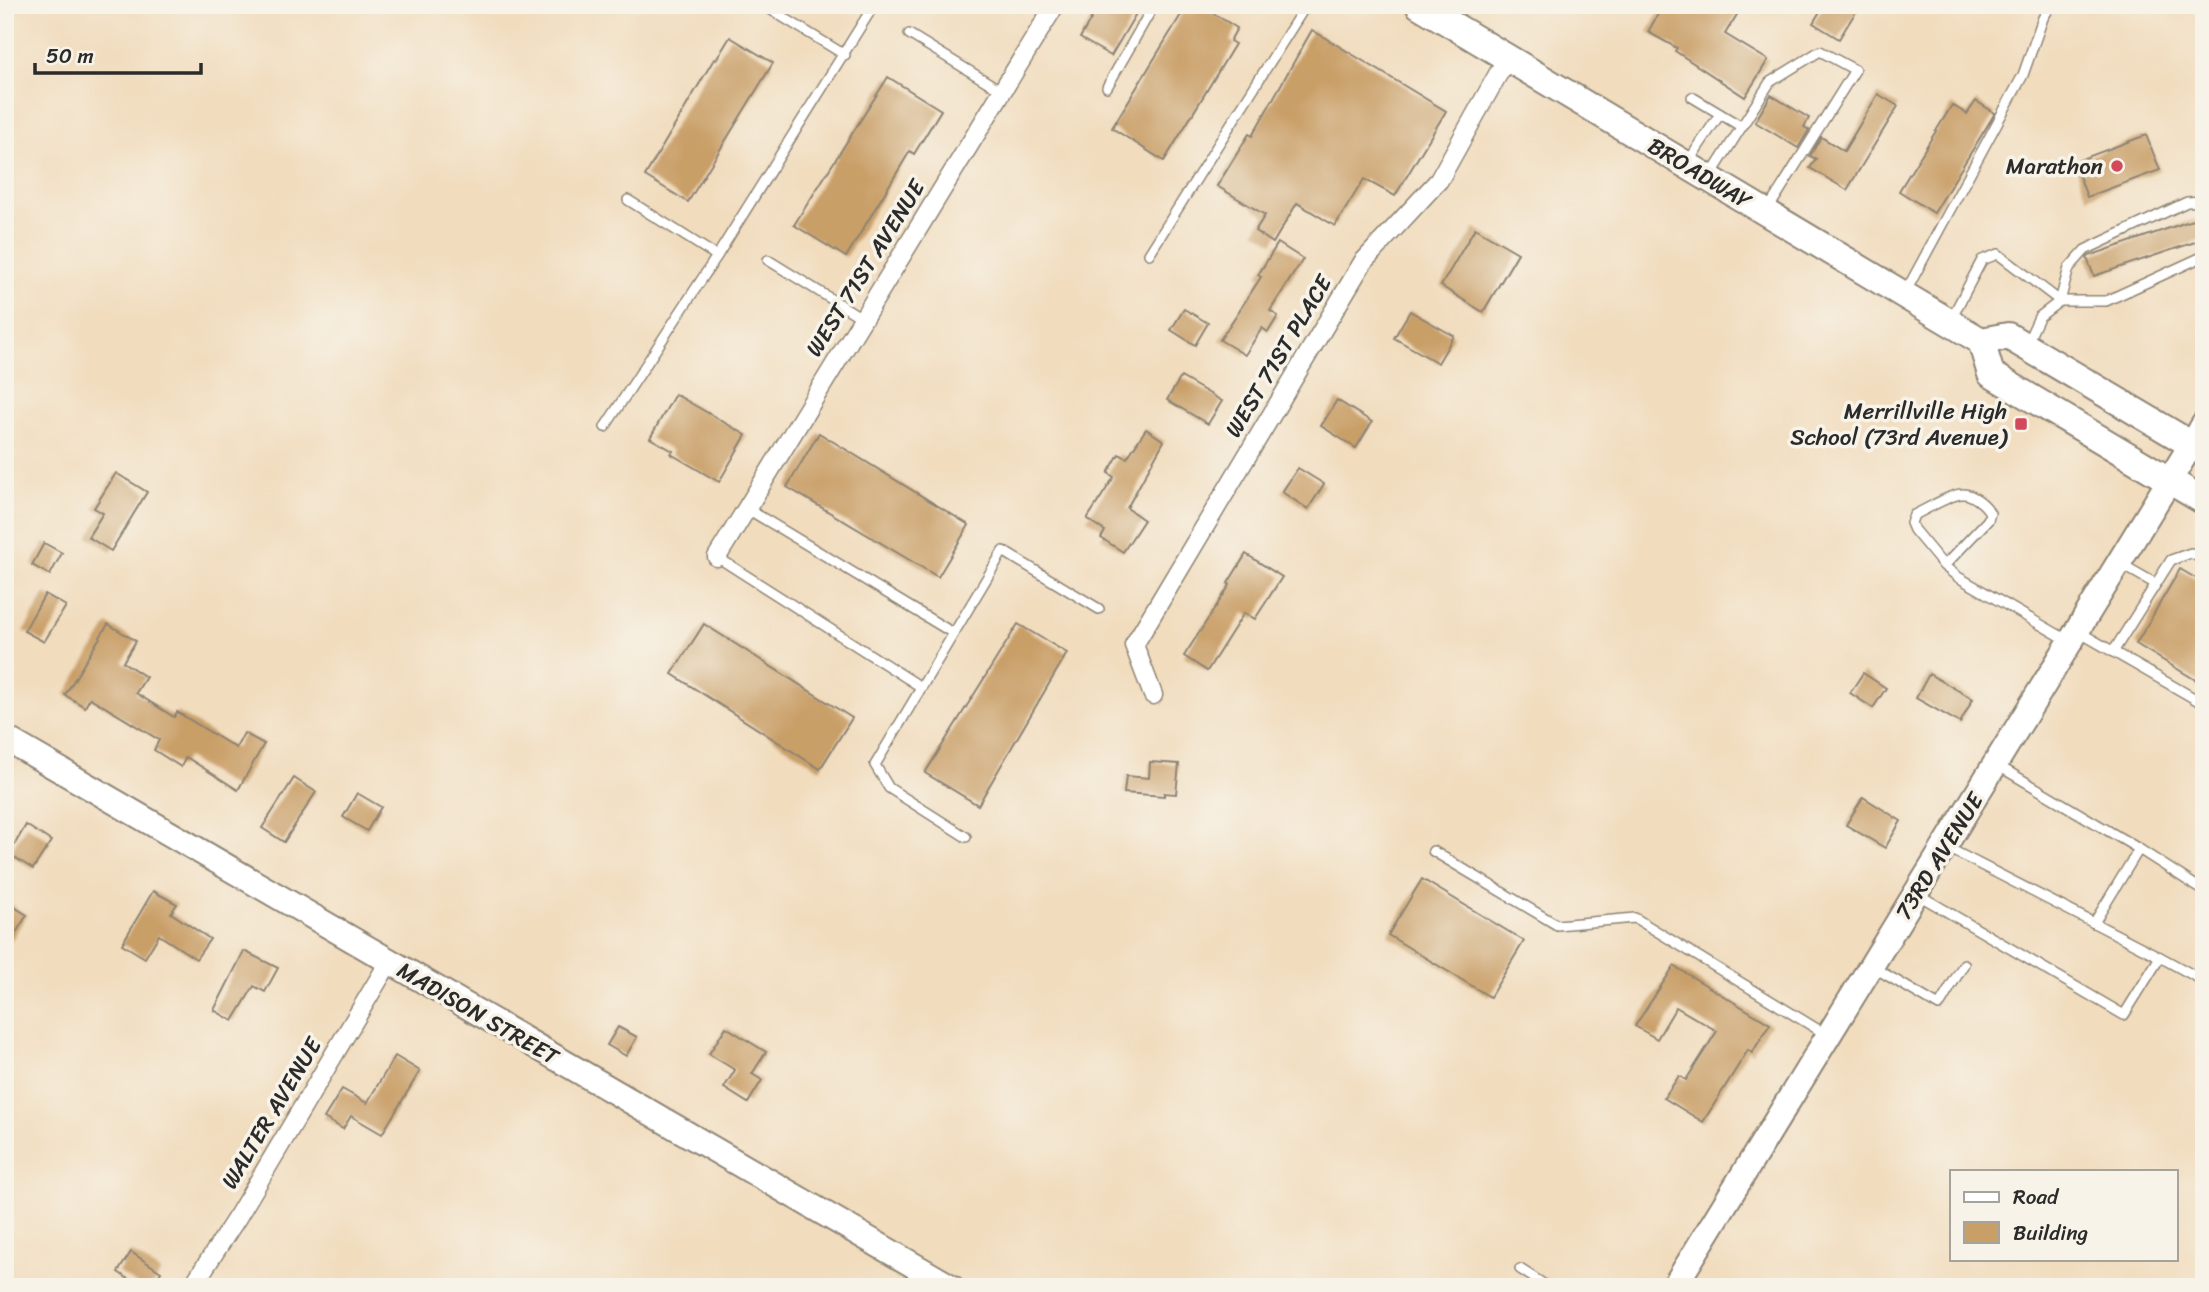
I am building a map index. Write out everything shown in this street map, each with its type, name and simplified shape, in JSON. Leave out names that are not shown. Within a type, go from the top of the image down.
[{"type":"main road","name":"BROADWAY","points":[[1419,5],[1982,341]]},
{"type":"main road","points":[[2200,440],[2008,336],[1982,341],[1991,374],[2204,501]]},
{"type":"street","name":"WEST 71ST AVENUE","points":[[717,557],[1055,5]]},
{"type":"street","name":"WEST 71ST PLACE","points":[[1153,695],[1133,645],[1363,262],[1439,180],[1507,58]]},
{"type":"street","name":"73RD AVENUE","points":[[1674,1287],[2170,481],[2200,440]]},
{"type":"street","name":"MADISON STREET","points":[[5,738],[951,1287]]},
{"type":"street","name":"WALTER AVENUE","points":[[192,1287],[238,1216],[389,962]]},
{"type":"lane","points":[[763,5],[845,55]]},
{"type":"lane","points":[[605,427],[717,256],[874,5]]},
{"type":"lane","points":[[1107,87],[1154,5]]},
{"type":"lane","points":[[1149,254],[1306,5]]},
{"type":"lane","points":[[1904,295],[2022,75],[2043,18],[2051,5]]},
{"type":"lane","points":[[909,34],[1002,91]]},
{"type":"lane","points":[[1709,179],[1770,82],[1820,51],[1855,71],[1766,213]]},
{"type":"lane","points":[[1692,97],[1742,127]]},
{"type":"lane","points":[[1686,165],[1720,114]]},
{"type":"lane","points":[[628,200],[717,256]]},
{"type":"lane","points":[[2026,345],[2039,317],[2060,301],[2069,268],[2085,250],[2187,202],[2204,201]]},
{"type":"lane","points":[[1950,322],[1982,260],[1998,254],[2060,301],[2106,301],[2204,256]]},
{"type":"lane","points":[[768,260],[862,318]]},
{"type":"lane","points":[[1944,566],[1988,520],[1990,513],[1987,508],[1971,496],[1961,494],[1914,515],[1914,530],[1944,566],[1958,577],[2074,637],[2113,652],[2204,704]]},
{"type":"lane","points":[[746,508],[953,633]]},
{"type":"lane","points":[[966,837],[889,789],[875,765],[1003,551],[1099,609]]},
{"type":"lane","points":[[2113,652],[2171,561],[2191,553],[2204,560]]},
{"type":"lane","points":[[717,557],[921,687]]},
{"type":"lane","points":[[2120,563],[2156,584]]},
{"type":"lane","points":[[1996,764],[2204,891]]},
{"type":"lane","points":[[1945,846],[2204,981]]},
{"type":"lane","points":[[2094,923],[2139,849]]},
{"type":"lane","points":[[1433,851],[1557,925],[1635,918],[1828,1036]]},
{"type":"lane","points":[[1916,893],[2124,1015],[2160,957]]},
{"type":"lane","points":[[1871,966],[1939,1006],[1965,964]]},
{"type":"lane","points":[[1520,1269],[1548,1287]]},
{"type":"building","points":[[1099,5],[1141,5],[1111,56],[1080,38]]},
{"type":"building","points":[[1187,5],[1200,5],[1237,28],[1230,41],[1235,44],[1164,161],[1112,128]]},
{"type":"building","points":[[1663,5],[1743,5],[1725,34],[1768,60],[1745,97],[1675,51],[1677,48],[1648,32]]},
{"type":"building","points":[[1824,5],[1860,5],[1839,39],[1813,23]]},
{"type":"building","points":[[1312,30],[1446,111],[1395,196],[1364,179],[1335,226],[1297,203],[1273,243],[1255,231],[1265,215],[1217,186],[1249,134],[1252,136]]},
{"type":"building","points":[[730,37],[773,63],[688,202],[645,176],[714,59],[716,60]]},
{"type":"building","points":[[888,77],[941,110],[914,154],[910,151],[846,257],[794,225]]},
{"type":"building","points":[[1878,94],[1898,106],[1847,190],[1810,168],[1816,159],[1810,156],[1821,137],[1844,151]]},
{"type":"building","points":[[1771,95],[1809,118],[1804,127],[1809,130],[1798,148],[1755,122]]},
{"type":"building","points":[[1976,101],[1995,113],[1934,213],[1899,191],[1952,105],[1967,114]]},
{"type":"building","name":"Marathon","points":[[2146,135],[2160,170],[2087,197],[2074,162]]},
{"type":"building","name":"Marathon","points":[[2204,216],[2204,239],[2094,276],[2087,258],[2089,256]]},
{"type":"building","points":[[1475,228],[1518,253],[1483,312],[1441,286]]},
{"type":"building","points":[[1278,243],[1303,259],[1270,311],[1278,316],[1268,332],[1262,328],[1245,355],[1220,340],[1261,277],[1258,275]]},
{"type":"building","points":[[1184,309],[1208,323],[1195,345],[1171,330]]},
{"type":"building","points":[[1410,311],[1454,336],[1438,363],[1394,338]]},
{"type":"building","points":[[1181,377],[1222,401],[1208,424],[1167,400]]},
{"type":"building","points":[[675,394],[746,435],[719,482],[671,454],[673,451],[650,438]]},
{"type":"building","points":[[1337,400],[1372,422],[1356,448],[1321,426]]},
{"type":"building","points":[[1146,429],[1164,441],[1127,508],[1144,520],[1123,552],[1101,538],[1105,531],[1087,519],[1114,477],[1108,473],[1119,454],[1127,458]]},
{"type":"building","points":[[819,433],[969,525],[938,577],[787,487]]},
{"type":"building","points":[[1298,468],[1324,484],[1308,509],[1282,492]]},
{"type":"building","points":[[116,473],[147,492],[111,551],[88,537],[103,513],[94,508]]},
{"type":"building","points":[[44,543],[62,553],[50,575],[32,565]]},
{"type":"building","points":[[1246,554],[1282,577],[1255,619],[1244,613],[1207,671],[1184,656],[1230,585],[1228,583]]},
{"type":"building","points":[[2180,569],[2204,583],[2204,685],[2136,644]]},
{"type":"building","points":[[45,594],[66,606],[44,642],[24,631]]},
{"type":"building","points":[[108,624],[136,641],[123,662],[146,677],[136,693],[174,717],[177,712],[236,748],[244,733],[264,744],[238,790],[186,757],[181,767],[154,750],[159,740],[90,698],[85,707],[65,695]]},
{"type":"building","points":[[704,624],[852,718],[820,769],[672,674]]},
{"type":"building","points":[[1018,624],[1067,653],[978,805],[925,773]]},
{"type":"building","points":[[1863,673],[1886,688],[1873,708],[1850,693]]},
{"type":"building","points":[[1929,674],[1973,699],[1960,723],[1916,698]]},
{"type":"building","points":[[1150,762],[1179,764],[1176,794],[1164,793],[1164,796],[1124,793],[1126,776],[1149,778]]},
{"type":"building","points":[[294,778],[316,792],[284,842],[262,828]]},
{"type":"building","points":[[357,793],[381,807],[367,831],[343,817]]},
{"type":"building","points":[[1863,797],[1901,821],[1885,848],[1846,825]]},
{"type":"building","points":[[26,825],[51,841],[33,869],[9,854]]},
{"type":"building","points":[[1422,879],[1524,941],[1490,997],[1388,935]]},
{"type":"building","points":[[153,891],[177,904],[171,913],[210,939],[196,959],[159,935],[145,958],[122,944]]},
{"type":"building","points":[[5,901],[27,915],[5,950]]},
{"type":"building","points":[[244,951],[278,968],[265,992],[254,986],[233,1021],[214,1010]]},
{"type":"building","points":[[1674,966],[1770,1024],[1752,1053],[1748,1050],[1703,1122],[1664,1098],[1679,1076],[1686,1080],[1717,1031],[1676,1007],[1657,1039],[1635,1026]]},
{"type":"building","points":[[618,1027],[637,1037],[626,1056],[607,1045]]},
{"type":"building","points":[[726,1027],[766,1052],[752,1074],[762,1080],[748,1103],[724,1088],[735,1070],[709,1054]]},
{"type":"building","points":[[395,1056],[420,1071],[382,1134],[351,1116],[343,1129],[324,1118],[342,1089],[367,1103]]},
{"type":"building","points":[[131,1252],[161,1272],[152,1287],[140,1287],[118,1272]]},
{"type":"place","name":"Marathon","points":[[2117,166]]},
{"type":"place","name":"Merrillville High School (73rd Avenue)","points":[[2021,424]]}]
